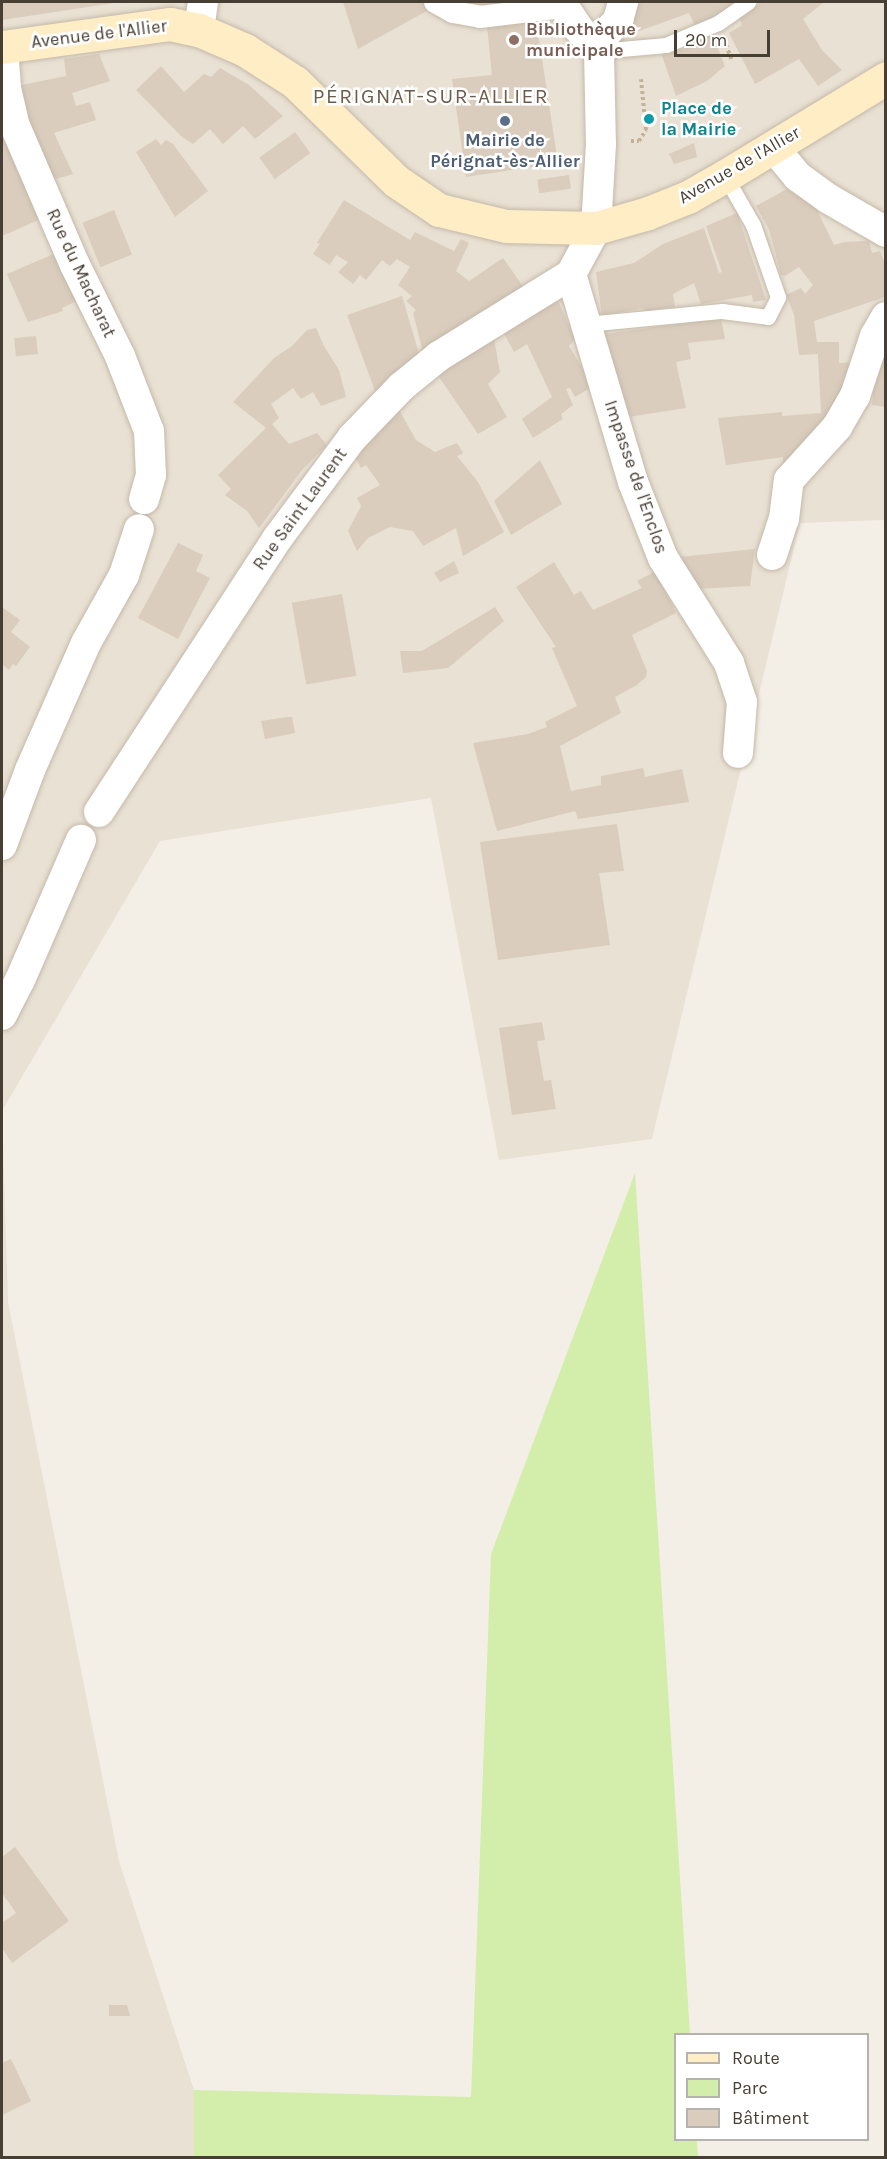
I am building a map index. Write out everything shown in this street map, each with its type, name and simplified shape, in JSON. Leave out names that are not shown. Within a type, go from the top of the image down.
[{"type":"main road","name":"Avenue de l'Allier","points":[[2,47],[170,24],[201,16],[245,50],[295,82],[396,181],[439,210],[506,226],[596,228],[658,209],[688,197],[725,176],[885,78]]},
{"type":"street","points":[[435,2],[453,12],[480,17],[564,4],[578,28],[598,48]]},
{"type":"street","points":[[571,274],[596,228],[601,144],[598,48],[618,20],[623,2]]},
{"type":"street","name":"Rue du Macharat","points":[[2,47],[6,88],[15,126],[75,265],[120,357],[149,431],[151,475],[144,500]]},
{"type":"street","points":[[773,147],[797,176],[829,200],[885,232]]},
{"type":"street","name":"Impasse de l'Enclos","points":[[571,274],[633,482],[663,558],[729,663],[742,702],[738,753]]},
{"type":"street","name":"Rue Saint Laurent","points":[[99,812],[277,539],[352,438],[400,387],[439,356],[571,274]]},
{"type":"street","points":[[772,555],[784,519],[789,480],[794,471],[837,427],[855,396],[875,336],[885,317]]},
{"type":"street","points":[[2,845],[30,770],[86,643],[123,575],[139,530]]},
{"type":"street","points":[[2,1016],[81,840]]},
{"type":"lane","points":[[598,48],[666,45],[718,23],[748,2]]},
{"type":"lane","points":[[586,324],[722,311],[768,317],[778,297],[753,225],[725,176]]},
{"type":"path","points":[[601,144],[639,141],[646,130],[641,79]]},
{"type":"shaded area","points":[[2,2],[885,2],[885,520],[800,523],[652,1139],[499,1160],[431,798],[160,841],[2,1111]]},
{"type":"shaded area","points":[[2,1111],[8,1302],[119,1861],[194,2090],[194,2157],[2,2158]]},
{"type":"green space","points":[[635,1173],[690,2033],[674,2033],[674,2141],[697,2141],[698,2157],[194,2157],[194,2090],[471,2097],[491,1554]]},
{"type":"building","points":[[2,2],[114,2],[114,3],[2,20]]},
{"type":"building","points":[[343,2],[426,2],[432,8],[358,49]]},
{"type":"building","points":[[450,2],[532,2],[487,8]]},
{"type":"building","points":[[642,2],[737,2],[696,28],[689,13],[639,31],[630,30],[633,8]]},
{"type":"building","points":[[761,2],[824,2],[803,19],[822,50],[842,70],[818,86],[799,59],[755,84],[729,33],[742,25],[739,17]]},
{"type":"building","name":"Mairie de Pérignat-ès-Allier","points":[[536,20],[558,163],[466,177],[452,79],[492,75],[487,26]]},
{"type":"building","points":[[712,34],[725,66],[707,81],[676,96],[661,53],[684,49]]},
{"type":"building","points":[[99,54],[110,81],[72,93],[76,106],[90,102],[96,120],[54,133],[73,174],[49,181],[17,86],[66,76],[64,59]]},
{"type":"building","points":[[161,66],[184,92],[204,74],[211,77],[220,68],[249,85],[283,116],[255,139],[243,126],[223,144],[210,129],[193,144],[182,137],[136,90]]},
{"type":"building","points":[[2,122],[43,218],[2,236]]},
{"type":"building","points":[[295,132],[310,153],[275,179],[259,158]]},
{"type":"building","points":[[156,139],[161,145],[166,140],[173,144],[208,191],[175,217],[136,152]]},
{"type":"building","points":[[694,143],[697,157],[674,164],[669,154]]},
{"type":"building","points":[[569,175],[571,189],[539,193],[537,179]]},
{"type":"building","points":[[787,189],[816,208],[834,245],[869,241],[872,253],[880,251],[885,263],[885,297],[814,321],[817,342],[839,342],[839,363],[859,362],[835,412],[783,468],[783,457],[726,465],[718,418],[782,412],[782,416],[821,413],[818,354],[799,355],[794,315],[786,295],[801,288],[805,294],[813,285],[799,267],[785,276],[781,275],[769,229],[756,206]]},
{"type":"building","points":[[344,200],[410,240],[415,232],[454,251],[461,239],[469,243],[456,271],[469,281],[503,258],[527,292],[424,356],[413,313],[416,310],[406,301],[412,296],[398,285],[410,267],[397,259],[390,266],[382,260],[366,280],[360,275],[353,284],[338,272],[348,262],[336,255],[330,265],[313,254],[320,244],[317,243]]},
{"type":"building","points":[[114,210],[132,255],[100,267],[82,223]]},
{"type":"building","points":[[737,213],[766,300],[753,302],[752,295],[701,304],[694,283],[673,294],[675,307],[646,311],[642,308],[602,316],[596,272],[634,263],[663,244],[704,228],[719,273],[722,272],[706,226]]},
{"type":"building","points":[[56,253],[77,301],[62,308],[63,311],[28,322],[7,274]]},
{"type":"building","points":[[402,296],[420,357],[379,391],[375,391],[347,315]]},
{"type":"building","points":[[558,301],[575,339],[569,346],[586,374],[590,388],[575,397],[570,388],[566,389],[573,405],[561,414],[563,419],[533,438],[522,419],[552,397],[527,344],[514,352],[503,332]]},
{"type":"building","points":[[721,318],[725,339],[688,343],[691,359],[676,362],[686,408],[628,417],[605,334]]},
{"type":"building","points":[[316,328],[339,370],[346,397],[321,406],[313,392],[301,399],[293,388],[271,404],[279,418],[272,424],[289,444],[317,433],[327,445],[302,470],[259,528],[247,511],[225,495],[231,489],[218,475],[266,428],[233,402],[274,358],[292,346],[307,330]]},
{"type":"building","points":[[36,336],[38,354],[16,356],[14,338]]},
{"type":"building","points":[[494,339],[500,372],[488,384],[507,417],[478,434],[437,374],[482,341]]},
{"type":"building","points":[[885,356],[885,407],[872,405],[877,357]]},
{"type":"building","points":[[398,408],[416,440],[435,452],[457,443],[463,453],[457,456],[478,482],[504,532],[463,556],[456,528],[423,546],[413,531],[390,527],[368,538],[357,551],[348,531],[361,506],[357,498],[380,485],[366,465],[361,468],[351,449]]},
{"type":"building","points":[[540,460],[562,504],[511,535],[494,501]]},
{"type":"building","points":[[178,543],[203,555],[196,571],[210,578],[178,639],[138,618]]},
{"type":"building","points":[[755,549],[750,586],[696,589],[679,557]]},
{"type":"building","points":[[454,561],[459,573],[440,582],[434,573]]},
{"type":"building","points":[[554,562],[574,595],[581,591],[593,610],[642,588],[637,581],[656,571],[676,613],[632,635],[647,671],[646,677],[637,685],[615,697],[621,713],[560,746],[571,791],[601,785],[601,776],[643,768],[645,777],[682,769],[689,802],[578,819],[575,811],[497,831],[473,743],[528,734],[547,727],[545,722],[577,706],[552,648],[556,647],[516,587]]},
{"type":"building","points":[[342,594],[356,676],[306,685],[292,603]]},
{"type":"building","points":[[2,607],[20,620],[11,632],[30,647],[16,666],[13,664],[9,670],[2,664]]},
{"type":"building","points":[[495,607],[504,621],[448,668],[403,673],[400,651],[422,651]]},
{"type":"building","points":[[292,717],[295,733],[265,739],[261,721]]},
{"type":"building","points":[[617,824],[624,871],[599,873],[610,945],[498,960],[480,842]]},
{"type":"building","points":[[542,1022],[545,1040],[537,1041],[544,1081],[551,1080],[556,1109],[512,1115],[499,1028]]},
{"type":"building","points":[[15,1847],[69,1921],[12,1963],[2,1948],[2,1923],[16,1913],[2,1893],[2,1857]]},
{"type":"building","points":[[109,2005],[127,2005],[130,2016],[109,2016]]},
{"type":"building","points":[[11,2059],[31,2101],[2,2115],[2,2063]]},
{"type":"place","name":"Bibliothèque municipale","points":[[514,40]]},
{"type":"place","name":"Place de la Mairie","points":[[649,119]]},
{"type":"place","name":"Mairie de Pérignat-ès-Allier","points":[[505,121]]},
{"type":"district","name":"PÉRIGNAT-SUR-ALLIER","points":[[431,96]]}]
